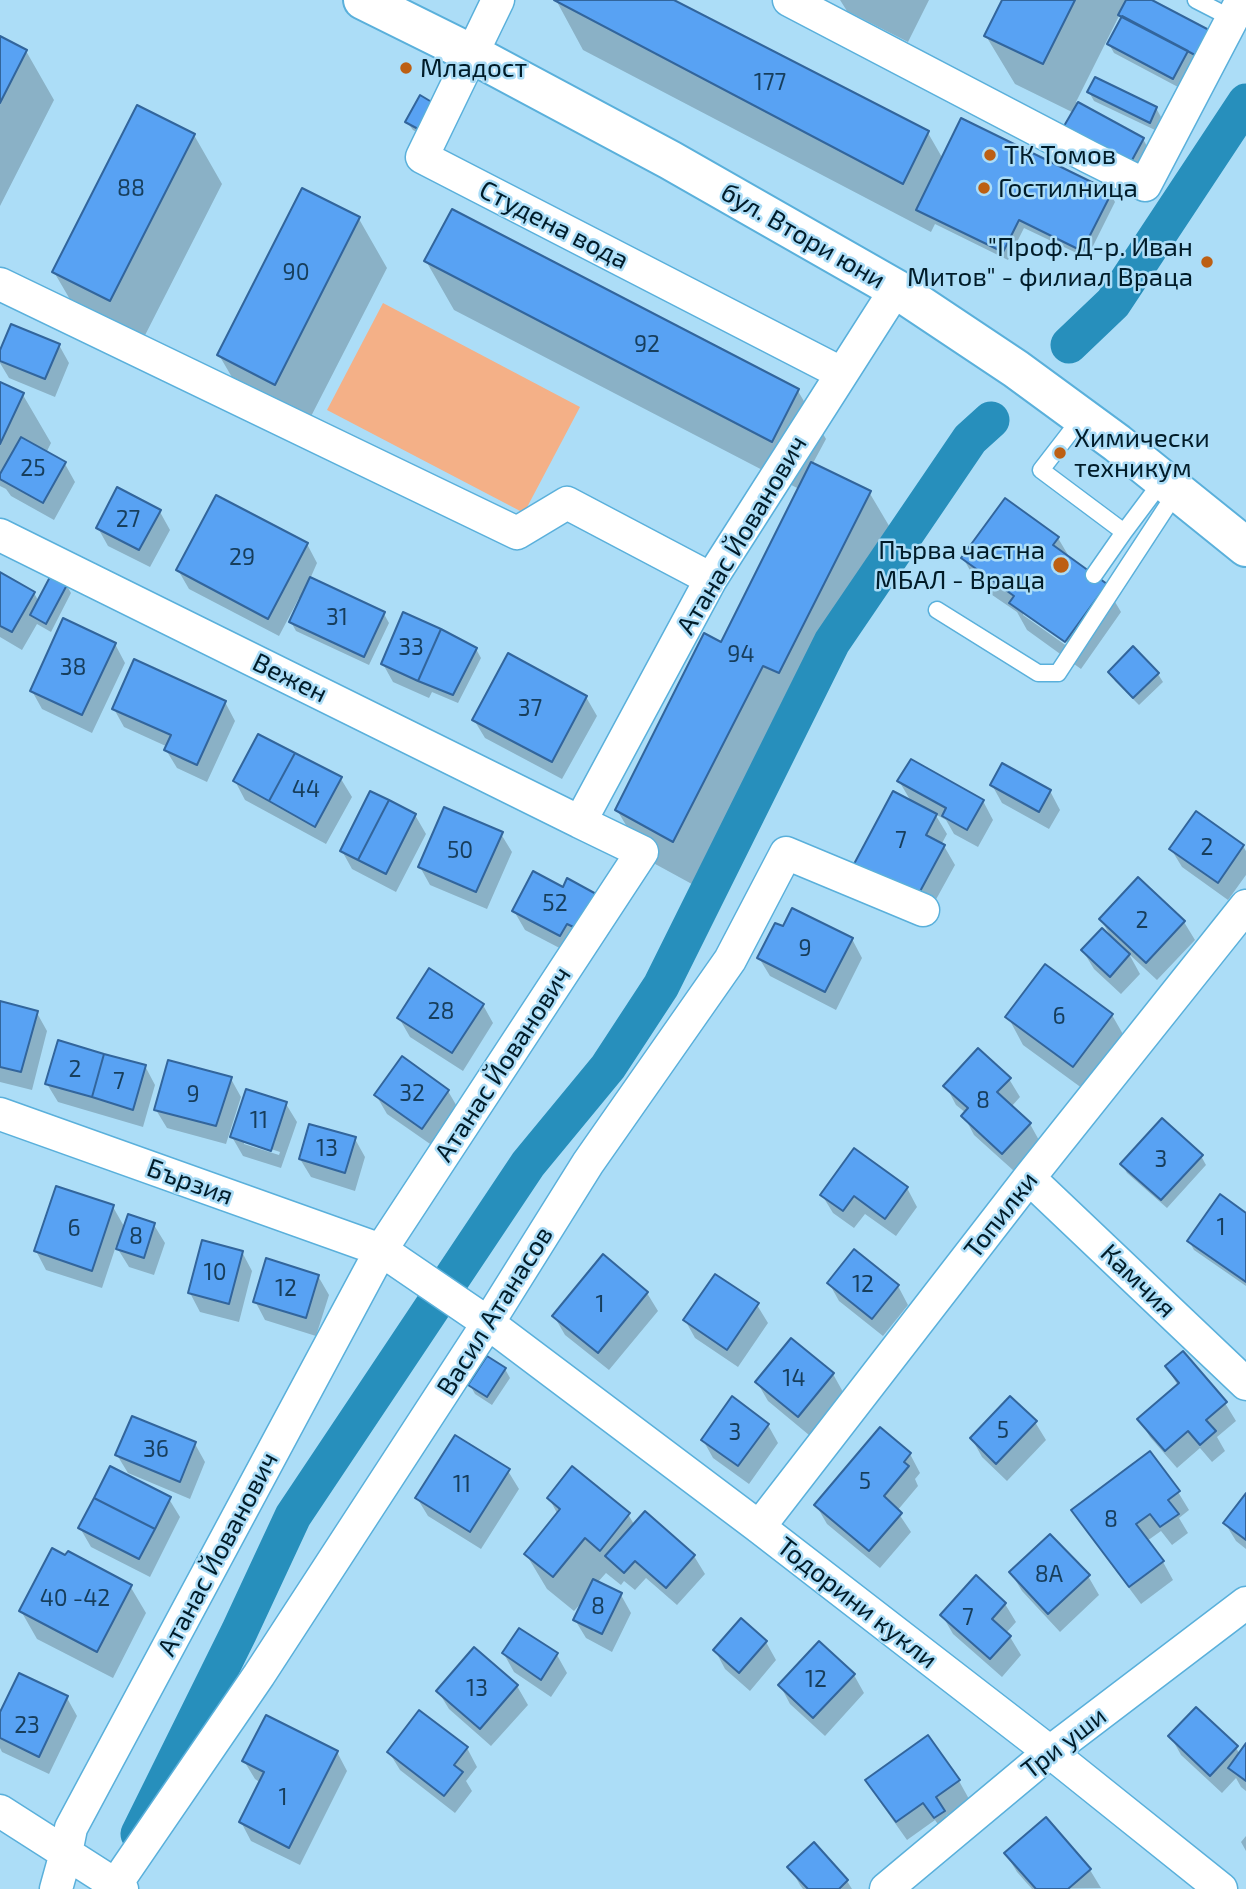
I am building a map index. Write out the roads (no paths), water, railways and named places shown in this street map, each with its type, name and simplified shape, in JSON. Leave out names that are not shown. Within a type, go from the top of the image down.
[{"type":"street","name":"бул. Втори юни","points":[[363,0],[472,54],[670,160],[895,289],[1016,369],[1082,417],[1246,547]]},
{"type":"street","name":"Студена вода","points":[[498,0],[422,157],[841,373]]},
{"type":"street","points":[[789,0],[1145,185],[1238,9]]},
{"type":"street","points":[[0,284],[517,533],[567,503],[711,579]]},
{"type":"street","name":"Атанас Йованович","points":[[56,1889],[71,1828],[381,1250],[642,852],[580,822],[711,579],[895,289]]},
{"type":"street","name":"Вежен","points":[[0,535],[580,822]]},
{"type":"street","name":"Васил Атанасов","points":[[117,1887],[259,1675],[589,1163],[730,960],[786,853],[923,910]]},
{"type":"street","name":"Топилки","points":[[759,1527],[1029,1178],[1246,906]]},
{"type":"street","name":"Бързия","points":[[0,1114],[381,1250],[488,1323]]},
{"type":"street","name":"Камчия","points":[[1029,1178],[1246,1384]]},
{"type":"street","name":"Тодорини кукли","points":[[488,1323],[759,1527],[1222,1889]]},
{"type":"street","name":"Три уши","points":[[886,1889],[1050,1752],[1246,1603]]},
{"type":"street","points":[[0,1811],[117,1887]]},
{"type":"lane","points":[[1196,0],[1238,9]]},
{"type":"lane","points":[[1082,417],[1041,470],[1124,532]]},
{"type":"lane","points":[[1094,575],[1124,532],[1170,486]]},
{"type":"lane","points":[[937,610],[1038,673],[1058,673],[1170,486]]},
{"type":"waterway","points":[[1069,345],[1113,303],[1246,102]]},
{"type":"waterway","points":[[139,1834],[293,1516],[528,1164],[608,1067],[661,986],[832,642],[970,439],[991,420]]},
{"type":"place","name":"Младост","points":[[406,68]]},
{"type":"place","name":"ТК Томов","points":[[990,155]]},
{"type":"place","name":"Гостилница","points":[[984,188]]},
{"type":"place","name":"\"Проф. Д-р. Иван Митов\" - филиал Враца","points":[[1207,262]]},
{"type":"place","name":"Химически техникум","points":[[1060,453]]},
{"type":"place","name":"Първа частна МБАЛ - Враца","points":[[1061,565]]}]
